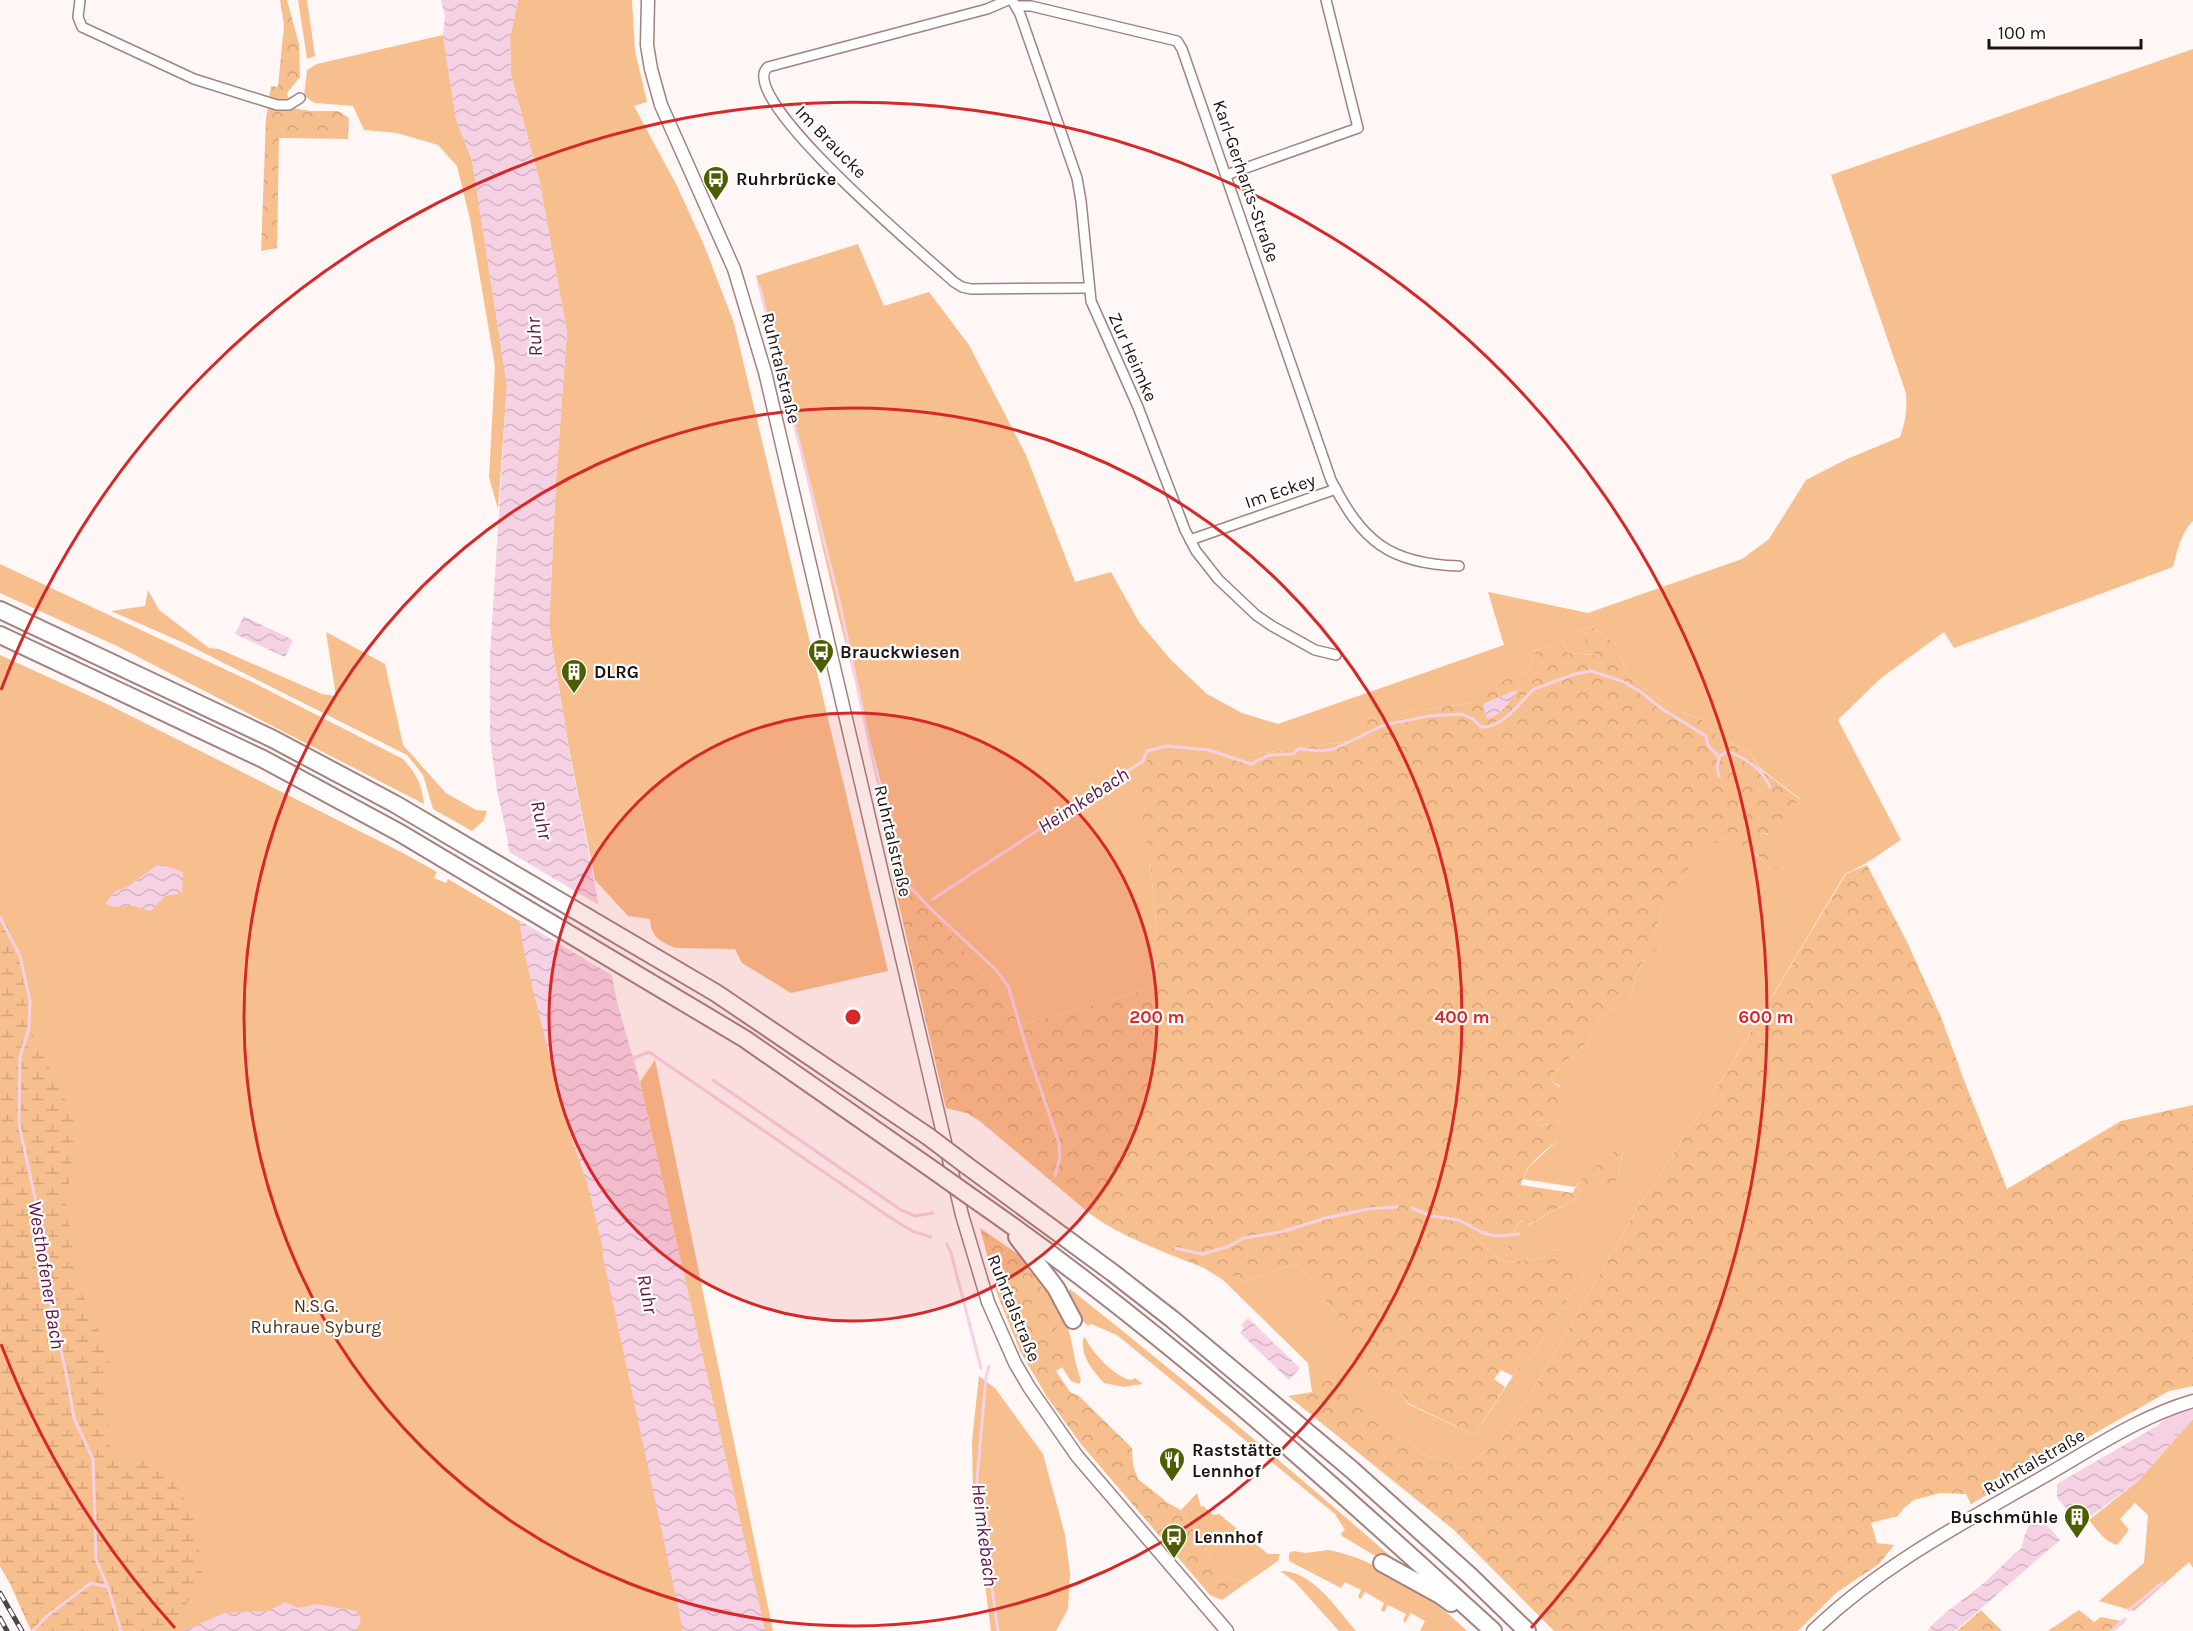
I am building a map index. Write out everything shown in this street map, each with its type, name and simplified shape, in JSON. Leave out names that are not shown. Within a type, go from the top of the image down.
[{"type":"highway","points":[[0,610],[273,739],[395,804],[716,993],[928,1137],[1172,1319],[1351,1469],[1469,1575],[1527,1631]]},
{"type":"highway","points":[[0,635],[263,759],[400,833],[745,1039],[1001,1218],[1143,1327],[1342,1493],[1493,1631]]},
{"type":"highway","points":[[1001,1218],[1056,1288],[1073,1320]]},
{"type":"highway","points":[[1382,1563],[1440,1595],[1488,1631]]},
{"type":"main road","name":"Ruhrtalstraße","points":[[648,0],[648,45],[651,69],[659,98],[730,260],[765,372],[962,1215],[988,1302],[1015,1363],[1060,1433],[1227,1631]]},
{"type":"main road","name":"Ruhrtalstraße","points":[[1813,1631],[1857,1591],[1903,1560],[2156,1414],[2193,1401]]},
{"type":"street","points":[[80,0],[79,21],[82,27],[194,79],[277,105],[289,105],[300,98]]},
{"type":"street","points":[[1226,175],[1358,128],[1326,0]]},
{"type":"street","name":"Karl-Gerharts-Straße","points":[[1012,2],[1178,41],[1336,489]]},
{"type":"street","name":"Zur Heimke","points":[[1012,2],[1077,178],[1089,288],[1096,314],[1138,407],[1181,523],[1190,540],[1218,579],[1256,615],[1315,650],[1335,656]]},
{"type":"street","name":"Im Braucke","points":[[1012,2],[768,67],[763,73],[764,82],[784,118],[812,152],[954,282],[971,289],[1089,288]]},
{"type":"street","name":"Im Eckey","points":[[1190,540],[1336,489],[1358,525],[1378,544],[1413,561],[1459,566]]},
{"type":"green space","points":[[280,0],[287,0],[299,44],[300,77],[287,93],[292,108],[338,111],[349,118],[348,139],[279,138],[277,248],[261,251],[266,119],[271,86],[278,87],[284,25]]},
{"type":"green space","points":[[298,0],[307,0],[315,56],[307,59]]},
{"type":"green space","points":[[518,0],[632,0],[635,51],[647,102],[634,106],[677,186],[704,245],[734,323],[888,971],[791,993],[742,963],[735,949],[676,948],[665,943],[654,935],[650,919],[628,916],[595,880],[568,743],[549,627],[556,479],[567,332],[539,179],[511,75],[510,38]]},
{"type":"green space","points":[[443,35],[456,119],[472,160],[507,385],[498,509],[489,477],[495,366],[470,219],[457,166],[438,145],[397,133],[364,130],[353,106],[315,103],[304,96],[307,70],[317,64]]},
{"type":"green space","points":[[2193,49],[2193,521],[2182,536],[2173,567],[1954,648],[1944,632],[1881,678],[1838,720],[1901,840],[1845,874],[1728,1070],[1636,1211],[1540,1378],[1500,1440],[1462,1469],[1439,1458],[1422,1455],[1402,1430],[1312,1392],[1308,1363],[1223,1280],[1204,1268],[1208,1264],[1244,1281],[1297,1263],[1343,1323],[1386,1389],[1402,1394],[1408,1404],[1474,1435],[1513,1376],[1530,1359],[1583,1274],[1561,1250],[1553,1249],[1544,1258],[1506,1262],[1499,1259],[1471,1234],[1471,1231],[1494,1233],[1510,1250],[1515,1230],[1523,1220],[1528,1225],[1575,1199],[1581,1189],[1618,1178],[1623,1151],[1593,1170],[1575,1187],[1522,1179],[1530,1166],[1558,1140],[1549,1124],[1539,1126],[1537,1122],[1544,1117],[1560,1086],[1551,1081],[1554,1072],[1588,1042],[1600,1017],[1631,998],[1634,980],[1644,959],[1661,946],[1653,935],[1667,900],[1703,847],[1727,837],[1756,855],[1771,869],[1765,843],[1760,836],[1762,833],[1768,835],[1799,798],[1760,768],[1750,752],[1720,738],[1704,721],[1670,707],[1629,676],[1615,643],[1592,627],[1579,632],[1597,655],[1568,653],[1563,641],[1536,650],[1526,674],[1473,689],[1475,702],[1365,719],[1363,739],[1249,755],[1147,755],[1150,860],[1157,933],[1152,942],[1158,986],[1021,1025],[904,874],[838,614],[774,337],[756,276],[858,244],[884,306],[929,292],[969,345],[1026,455],[1075,582],[1111,572],[1139,622],[1171,660],[1207,694],[1242,713],[1278,724],[1504,645],[1488,592],[1588,613],[1742,559],[1769,539],[1806,480],[1847,459],[1900,437],[1904,426],[1906,393],[1831,175]]},
{"type":"green space","points":[[0,564],[252,682],[403,759],[418,779],[424,804],[117,646],[0,593]]},
{"type":"green space","points":[[148,590],[159,610],[209,648],[219,649],[322,694],[336,696],[326,632],[385,664],[403,745],[446,793],[476,810],[487,811],[484,820],[472,831],[433,809],[423,775],[407,755],[184,643],[111,611],[145,606]]},
{"type":"green space","points":[[1592,627],[1615,643],[1629,676],[1670,707],[1704,721],[1720,738],[1750,752],[1760,769],[1799,799],[1775,835],[1762,833],[1760,836],[1782,861],[1777,869],[1771,869],[1756,854],[1747,852],[1727,837],[1703,848],[1667,900],[1653,935],[1661,946],[1644,959],[1634,980],[1631,998],[1600,1017],[1588,1042],[1554,1072],[1551,1081],[1565,1092],[1566,1111],[1544,1117],[1537,1122],[1539,1126],[1549,1124],[1555,1126],[1558,1140],[1530,1165],[1521,1185],[1573,1193],[1587,1174],[1621,1148],[1623,1151],[1618,1178],[1605,1191],[1581,1189],[1575,1199],[1527,1225],[1522,1220],[1513,1232],[1521,1240],[1518,1248],[1510,1250],[1494,1233],[1471,1231],[1471,1234],[1499,1259],[1506,1262],[1544,1258],[1553,1249],[1561,1250],[1583,1274],[1530,1359],[1513,1376],[1501,1370],[1494,1379],[1505,1387],[1474,1435],[1408,1403],[1402,1394],[1386,1389],[1361,1366],[1343,1323],[1297,1263],[1244,1281],[1208,1265],[1204,1268],[1145,1244],[1089,1213],[981,1122],[967,1113],[946,1108],[892,875],[894,873],[904,874],[1021,1025],[1158,986],[1152,942],[1152,936],[1157,933],[1150,860],[1139,793],[1146,784],[1147,755],[1249,755],[1363,739],[1364,719],[1475,702],[1472,689],[1526,674],[1536,650],[1563,641],[1568,653],[1596,655],[1579,632]]},
{"type":"green space","name":"N.S.G. Ruhraue Syburg","points":[[0,655],[105,703],[403,853],[437,872],[434,878],[446,883],[448,879],[550,939],[703,1631],[37,1631],[0,1566]]},
{"type":"green space","points":[[1867,865],[1907,942],[1941,1017],[2007,1189],[2121,1121],[2193,1105],[2193,1386],[2169,1391],[1971,1504],[1966,1494],[1940,1493],[1914,1500],[1898,1516],[1871,1523],[1877,1543],[1894,1545],[1879,1564],[1836,1593],[1798,1631],[1554,1631],[1453,1529],[1288,1396],[1312,1392],[1336,1373],[1402,1430],[1422,1455],[1439,1458],[1462,1469],[1500,1440],[1540,1378],[1636,1211],[1728,1070],[1846,874]]},
{"type":"green space","points":[[0,906],[20,956],[29,1028],[76,1121],[66,1208],[79,1287],[109,1354],[105,1403],[111,1453],[128,1459],[161,1459],[195,1518],[202,1574],[180,1616],[166,1631],[31,1631],[0,1561]]},
{"type":"green space","points":[[655,1060],[773,1631],[765,1631],[640,1082]]},
{"type":"green space","points":[[980,1228],[1025,1259],[1050,1304],[1067,1364],[1056,1371],[1070,1392],[1079,1396],[1132,1448],[1133,1465],[1138,1479],[1168,1503],[1181,1510],[1213,1563],[1227,1576],[1246,1583],[1222,1600],[1210,1595],[1081,1444],[1047,1397],[1020,1351],[996,1291],[995,1283],[1003,1282],[1001,1266],[989,1262]]},
{"type":"green space","points":[[1025,1259],[1049,1290],[1064,1316],[1081,1380],[1079,1384],[1071,1381],[1062,1367],[1066,1363]]},
{"type":"green space","points":[[1070,1289],[1238,1426],[1403,1567],[1372,1554],[1342,1536],[1341,1533],[1345,1530],[1335,1514],[1117,1335],[1091,1324],[1088,1326],[1078,1316],[1068,1293]]},
{"type":"green space","points":[[1085,1337],[1098,1357],[1111,1369],[1125,1378],[1131,1380],[1135,1378],[1143,1384],[1124,1387],[1104,1383],[1086,1358],[1083,1346]]},
{"type":"green space","points":[[979,1376],[995,1388],[1043,1454],[1065,1535],[1070,1573],[1068,1609],[1056,1631],[991,1631],[973,1491],[972,1441]]},
{"type":"green space","points":[[2193,1419],[2193,1568],[2189,1562],[2134,1611],[2099,1601],[2144,1563],[2148,1515],[2135,1503],[2120,1519],[2129,1530],[2117,1545],[2105,1538],[2089,1520],[2137,1482]]},
{"type":"green space","points":[[1197,1493],[1201,1507],[1203,1506],[1214,1515],[1219,1514],[1268,1554],[1280,1554],[1278,1561],[1246,1583],[1227,1576],[1213,1563],[1181,1510]]},
{"type":"green space","points":[[1328,1550],[1346,1554],[1384,1570],[1437,1605],[1467,1631],[1420,1631],[1425,1621],[1411,1613],[1405,1623],[1403,1621],[1406,1614],[1388,1605],[1384,1612],[1381,1610],[1384,1603],[1365,1592],[1361,1599],[1358,1597],[1361,1590],[1345,1582],[1341,1588],[1289,1561],[1289,1553],[1293,1551],[1306,1553]]},
{"type":"green space","points":[[1280,1571],[1291,1572],[1313,1584],[1323,1592],[1356,1631],[1339,1631],[1294,1581]]},
{"type":"green space","points":[[1981,1610],[2002,1631],[1957,1631]]},
{"type":"green space","points":[[2079,1610],[2094,1622],[2101,1617],[2125,1622],[2114,1631],[2048,1631]]},
{"type":"water","name":"Ruhr","points":[[441,0],[518,0],[510,38],[511,75],[539,179],[567,332],[556,479],[549,627],[568,743],[617,1002],[640,1082],[765,1631],[683,1631],[603,1249],[587,1183],[569,1131],[523,947],[490,737],[490,655],[507,385],[472,160],[456,119],[443,35],[445,16]]},
{"type":"water","points":[[244,616],[293,640],[285,657],[235,634]]},
{"type":"water","points":[[1516,690],[1517,692],[1497,715],[1487,719],[1483,706],[1485,703]]},
{"type":"water","points":[[159,864],[183,872],[182,893],[165,896],[151,911],[134,906],[114,907],[105,904],[114,892],[127,887]]},
{"type":"water","points":[[1248,1318],[1300,1368],[1289,1380],[1240,1333],[1244,1328],[1241,1325]]},
{"type":"water","points":[[2193,1414],[2193,1419],[2137,1482],[2080,1524],[2057,1498],[2057,1484],[2155,1427]]},
{"type":"water","points":[[2038,1515],[2060,1540],[1955,1631],[1927,1631],[2021,1549],[2031,1522]]},
{"type":"water","points":[[285,1602],[298,1608],[317,1604],[357,1611],[361,1621],[356,1631],[183,1631],[224,1613],[268,1611]]},
{"type":"pier","points":[[506,850],[602,907],[615,977],[516,918]]},
{"type":"waterway","points":[[759,285],[839,600],[897,864],[902,879],[930,908]]},
{"type":"waterway","name":"Heimkebach","points":[[933,899],[1143,761],[1147,751],[1166,746],[1209,750],[1251,764],[1269,755],[1293,754],[1298,749],[1321,751],[1334,749],[1384,725],[1429,716],[1462,714],[1473,719],[1481,727],[1489,726],[1510,714],[1534,689],[1575,674],[1591,671],[1622,681],[1641,692],[1662,709],[1706,736],[1708,745],[1719,757]]},
{"type":"waterway","points":[[1719,776],[1717,768],[1719,757],[1728,751],[1753,765],[1763,774],[1770,787]]},
{"type":"waterway","name":"Heimkebach","points":[[931,909],[996,970],[1008,986],[1059,1143],[1060,1157],[1055,1176]]},
{"type":"waterway","name":"Westhofener Bach","points":[[0,917],[20,956],[30,1001],[29,1028],[20,1057],[19,1124],[45,1244],[45,1282],[74,1418],[93,1459],[96,1559],[108,1587],[121,1631]]},
{"type":"waterway","points":[[631,1059],[649,1052],[888,1216],[912,1231],[931,1237]]},
{"type":"waterway","points":[[713,1080],[901,1210],[915,1216],[933,1213]]},
{"type":"waterway","points":[[1175,1248],[1202,1254],[1227,1247],[1244,1238],[1281,1232],[1326,1218],[1368,1209],[1397,1207]]},
{"type":"waterway","points":[[1412,1208],[1431,1216],[1459,1220],[1483,1233],[1496,1236],[1519,1234]]},
{"type":"waterway","points":[[947,1244],[981,1368]]},
{"type":"waterway","name":"Heimkebach","points":[[989,1366],[986,1377],[977,1480],[998,1631]]},
{"type":"waterway","points":[[2162,1434],[2193,1404]]},
{"type":"waterway","points":[[33,1631],[47,1616],[91,1583],[108,1587]]},
{"type":"waterway","points":[[2129,1610],[2162,1583]]},
{"type":"waterway","points":[[2111,1631],[2125,1619]]},
{"type":"railway","points":[[0,1593],[22,1631]]},
{"type":"railway","points":[[0,1618],[7,1631]]},
{"type":"place","name":"Ruhrbrücke","points":[[716,202]]},
{"type":"place","name":"Brauckwiesen","points":[[821,675]]},
{"type":"place","name":"DLRG","points":[[574,695]]},
{"type":"place","name":"Raststätte Lennhof","points":[[1172,1483]]},
{"type":"place","name":"Buschmühle","points":[[2077,1540]]},
{"type":"place","name":"Lennhof","points":[[1174,1560]]}]
